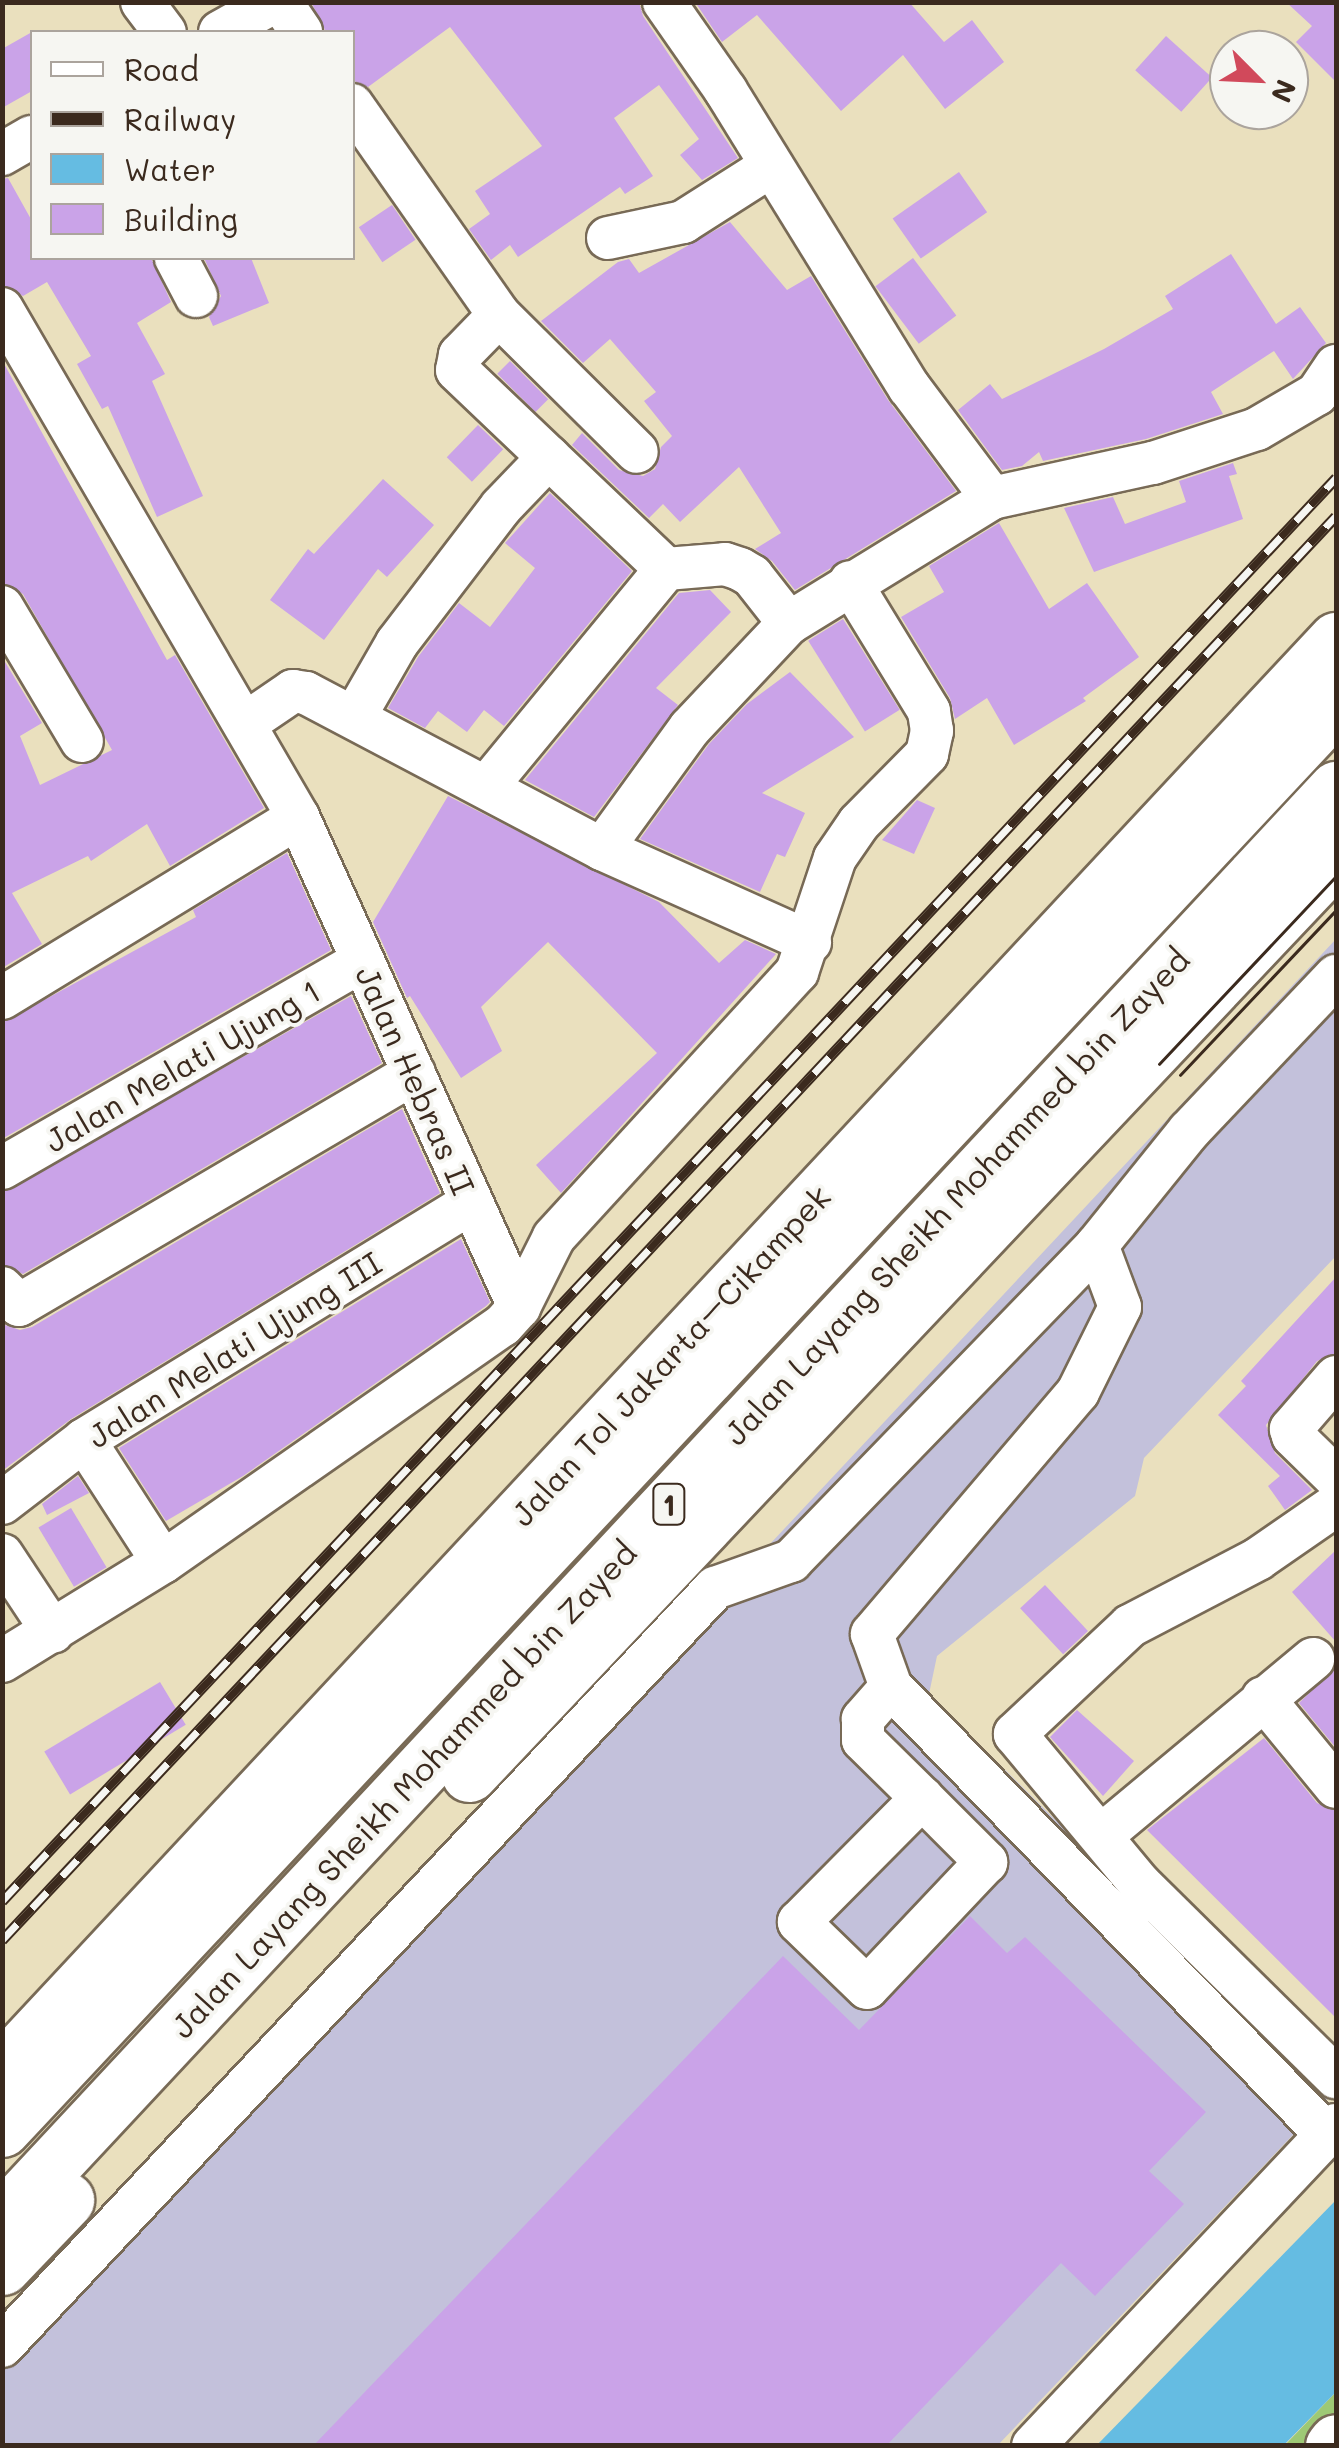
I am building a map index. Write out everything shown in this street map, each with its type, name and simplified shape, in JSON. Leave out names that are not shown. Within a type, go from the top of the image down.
[{"type":"highway","name":"Jalan Tol Jakarta–Cikampek","points":[[2,2070],[1336,640]]},
{"type":"highway","name":"Jalan Layang Sheikh Mohammed bin Zayed","points":[[2,2130],[1336,705]]},
{"type":"highway","name":"Jalan Layang Sheikh Mohammed bin Zayed","points":[[2,2219],[1336,788]]},
{"type":"highway","name":"1","points":[[2,2267],[1336,857]]},
{"type":"street","points":[[142,2],[163,30]]},
{"type":"street","points":[[224,30],[277,2],[300,30]]},
{"type":"street","points":[[664,2],[726,90],[909,386],[992,498]]},
{"type":"street","points":[[355,110],[499,314],[636,452]]},
{"type":"street","points":[[2,154],[30,139]]},
{"type":"street","points":[[608,238],[684,222],[771,166]]},
{"type":"street","points":[[177,260],[196,296]]},
{"type":"street","name":"Jalan Hebras II","points":[[2,308],[298,817],[519,1307]]},
{"type":"street","points":[[499,314],[460,356],[456,370],[666,569]]},
{"type":"street","points":[[602,848],[690,728],[789,623],[850,582],[992,498],[1153,464],[1258,428],[1317,394],[1336,366]]},
{"type":"street","points":[[355,716],[397,643],[502,507],[549,457]]},
{"type":"street","points":[[488,786],[666,569],[725,564],[740,569],[752,576],[789,623]]},
{"type":"street","points":[[2,1662],[163,1562],[503,1325],[519,1307],[554,1237],[797,972],[835,858],[859,823],[927,754],[932,731],[929,710],[850,582]]},
{"type":"street","points":[[2,607],[82,741]]},
{"type":"street","points":[[246,723],[292,690],[355,716],[602,848],[810,942]]},
{"type":"street","points":[[2,998],[298,817]]},
{"type":"street","name":"Jalan Melati Ujung 1","points":[[2,1168],[362,961]]},
{"type":"street","points":[[2,2346],[716,1588],[791,1561],[1097,1245],[1189,1130],[1336,976]]},
{"type":"street","points":[[2,1288],[19,1306],[414,1073]]},
{"type":"street","name":"Jalan Melati Ujung III","points":[[4,1498],[84,1440],[471,1203]]},
{"type":"street","points":[[1033,2446],[1332,2130],[891,1687],[872,1634],[1078,1392],[1120,1307],[1097,1245]]},
{"type":"street","points":[[1336,1376],[1291,1429],[1292,1436],[1336,1478]]},
{"type":"street","points":[[84,1440],[163,1562]]},
{"type":"street","points":[[1336,1506],[1258,1559],[1130,1626],[1016,1734],[1141,1885],[1336,2076]]},
{"type":"street","points":[[2,1555],[53,1632]]},
{"type":"street","points":[[1102,1835],[1313,1659]]},
{"type":"street","points":[[891,1687],[863,1719],[863,1740],[922,1798],[986,1862],[867,1988],[799,1922],[922,1798]]},
{"type":"street","points":[[1263,1698],[1336,1788]]},
{"type":"shaded area","points":[[1336,939],[1336,1256],[1144,1458],[1135,1496],[937,1656],[929,1694],[1331,2095],[998,2445],[3,2445],[2,2365]]},
{"type":"green space","points":[[1336,2392],[1336,2441],[1332,2445],[1284,2446]]},
{"type":"water","points":[[1336,2200],[1336,2392],[1284,2445],[1097,2445]]},
{"type":"building","points":[[311,2],[639,2],[643,16],[738,158],[702,180],[680,155],[699,139],[659,85],[614,118],[653,176],[625,194],[620,187],[518,257],[510,245],[491,260],[469,229],[490,214],[475,191],[542,146],[450,27],[368,87],[355,81],[355,30],[325,30]]},
{"type":"building","points":[[695,2],[909,2],[944,42],[972,20],[1004,62],[945,109],[903,55],[841,111],[757,15],[722,42]]},
{"type":"building","points":[[1286,2],[1336,2],[1336,82],[1309,55],[1308,30],[1312,26]]},
{"type":"building","points":[[30,33],[30,92],[2,108],[2,49]]},
{"type":"building","points":[[1166,36],[1209,75],[1209,81],[1181,112],[1135,70]]},
{"type":"building","points":[[959,172],[987,212],[921,259],[893,218]]},
{"type":"building","points":[[8,178],[30,217],[30,260],[152,260],[171,302],[137,323],[165,374],[152,381],[203,496],[157,517],[108,406],[102,409],[77,364],[91,356],[47,282],[23,296],[2,284],[2,179]]},
{"type":"building","points":[[392,205],[415,240],[382,262],[359,227]]},
{"type":"building","points":[[730,222],[787,290],[811,276],[888,400],[956,491],[795,590],[772,561],[755,549],[781,533],[739,467],[680,522],[663,504],[649,518],[572,445],[582,433],[619,470],[643,476],[655,469],[661,447],[672,436],[644,401],[656,392],[610,339],[583,363],[541,321],[618,262],[629,259],[639,273]]},
{"type":"building","points":[[1231,254],[1276,324],[1300,307],[1326,343],[1293,379],[1274,351],[1211,392],[1223,414],[1146,439],[1043,461],[1039,452],[1022,466],[1002,470],[958,410],[990,384],[1002,399],[1104,349],[1173,309],[1165,296]]},
{"type":"building","points":[[913,258],[956,316],[919,344],[875,286]]},
{"type":"building","points":[[205,260],[252,260],[269,303],[213,326],[209,317],[221,296]]},
{"type":"building","points":[[2,360],[167,660],[175,655],[264,808],[170,866],[147,824],[91,861],[88,856],[12,893],[42,944],[2,968],[2,657],[42,723],[20,736],[40,785],[112,750],[23,594],[2,582]]},
{"type":"building","points":[[510,361],[548,399],[535,412],[497,374]]},
{"type":"building","points":[[478,425],[503,449],[472,482],[447,457]]},
{"type":"building","points":[[1233,463],[1237,474],[1229,476],[1243,519],[1094,572],[1064,508],[1113,497],[1125,524],[1186,502],[1179,481]]},
{"type":"building","points":[[383,479],[434,525],[387,577],[378,569],[324,640],[270,600],[308,549],[314,554]]},
{"type":"building","points":[[550,493],[632,571],[504,726],[484,710],[467,732],[438,711],[425,728],[388,708],[418,657],[459,603],[490,627],[535,568],[505,543]]},
{"type":"building","points":[[999,523],[1049,609],[1087,583],[1139,657],[1083,698],[1086,701],[1014,745],[987,698],[955,719],[950,698],[901,617],[944,592],[929,566]]},
{"type":"building","points":[[710,590],[731,612],[656,688],[678,705],[594,817],[525,780],[679,593]]},
{"type":"building","points":[[843,619],[900,710],[865,731],[808,641]]},
{"type":"building","points":[[790,672],[854,737],[762,793],[805,813],[785,857],[777,854],[760,892],[640,839],[709,744],[747,704]]},
{"type":"building","points":[[448,796],[659,902],[719,963],[745,940],[776,954],[561,1193],[536,1165],[657,1053],[548,942],[481,1007],[502,1051],[461,1078],[410,996],[407,998],[373,922]]},
{"type":"building","points":[[917,800],[935,808],[914,854],[882,840]]},
{"type":"building","points":[[287,853],[331,950],[2,1139],[2,1023],[196,917],[193,910]]},
{"type":"building","points":[[351,996],[382,1063],[23,1274],[2,1264],[2,1193]]},
{"type":"building","points":[[402,1109],[440,1193],[71,1419],[2,1471],[2,1324],[20,1330],[32,1327]]},
{"type":"building","points":[[461,1239],[490,1302],[486,1306],[243,1476],[166,1521],[119,1448]]},
{"type":"building","points":[[1336,1277],[1336,1353],[1317,1361],[1266,1425],[1275,1453],[1312,1490],[1285,1510],[1268,1486],[1280,1476],[1218,1415],[1246,1386],[1241,1381]]},
{"type":"building","points":[[78,1476],[89,1493],[47,1515],[42,1504]]},
{"type":"building","points":[[71,1508],[107,1567],[74,1587],[38,1528]]},
{"type":"building","points":[[1336,1550],[1336,1642],[1292,1592]]},
{"type":"building","points":[[1045,1585],[1088,1631],[1063,1654],[1020,1608]]},
{"type":"building","points":[[1336,1667],[1336,1748],[1299,1703]]},
{"type":"building","points":[[160,1682],[186,1725],[70,1794],[44,1752]]},
{"type":"building","points":[[1077,1710],[1134,1761],[1103,1796],[1050,1737]]},
{"type":"building","points":[[1264,1738],[1317,1803],[1336,1811],[1336,2018],[1147,1830]]},
{"type":"building","points":[[970,1916],[1007,1953],[1025,1937],[1206,2112],[1149,2171],[1184,2204],[1095,2296],[1061,2263],[886,2446],[313,2446],[783,1956],[859,2030]]},
{"type":"tram line","points":[[1159,1064],[1336,876]]},
{"type":"tram line","points":[[1180,1075],[1336,910]]},
{"type":"railway","points":[[2,1901],[1336,478]]},
{"type":"railway","points":[[2,1940],[1336,516]]}]
